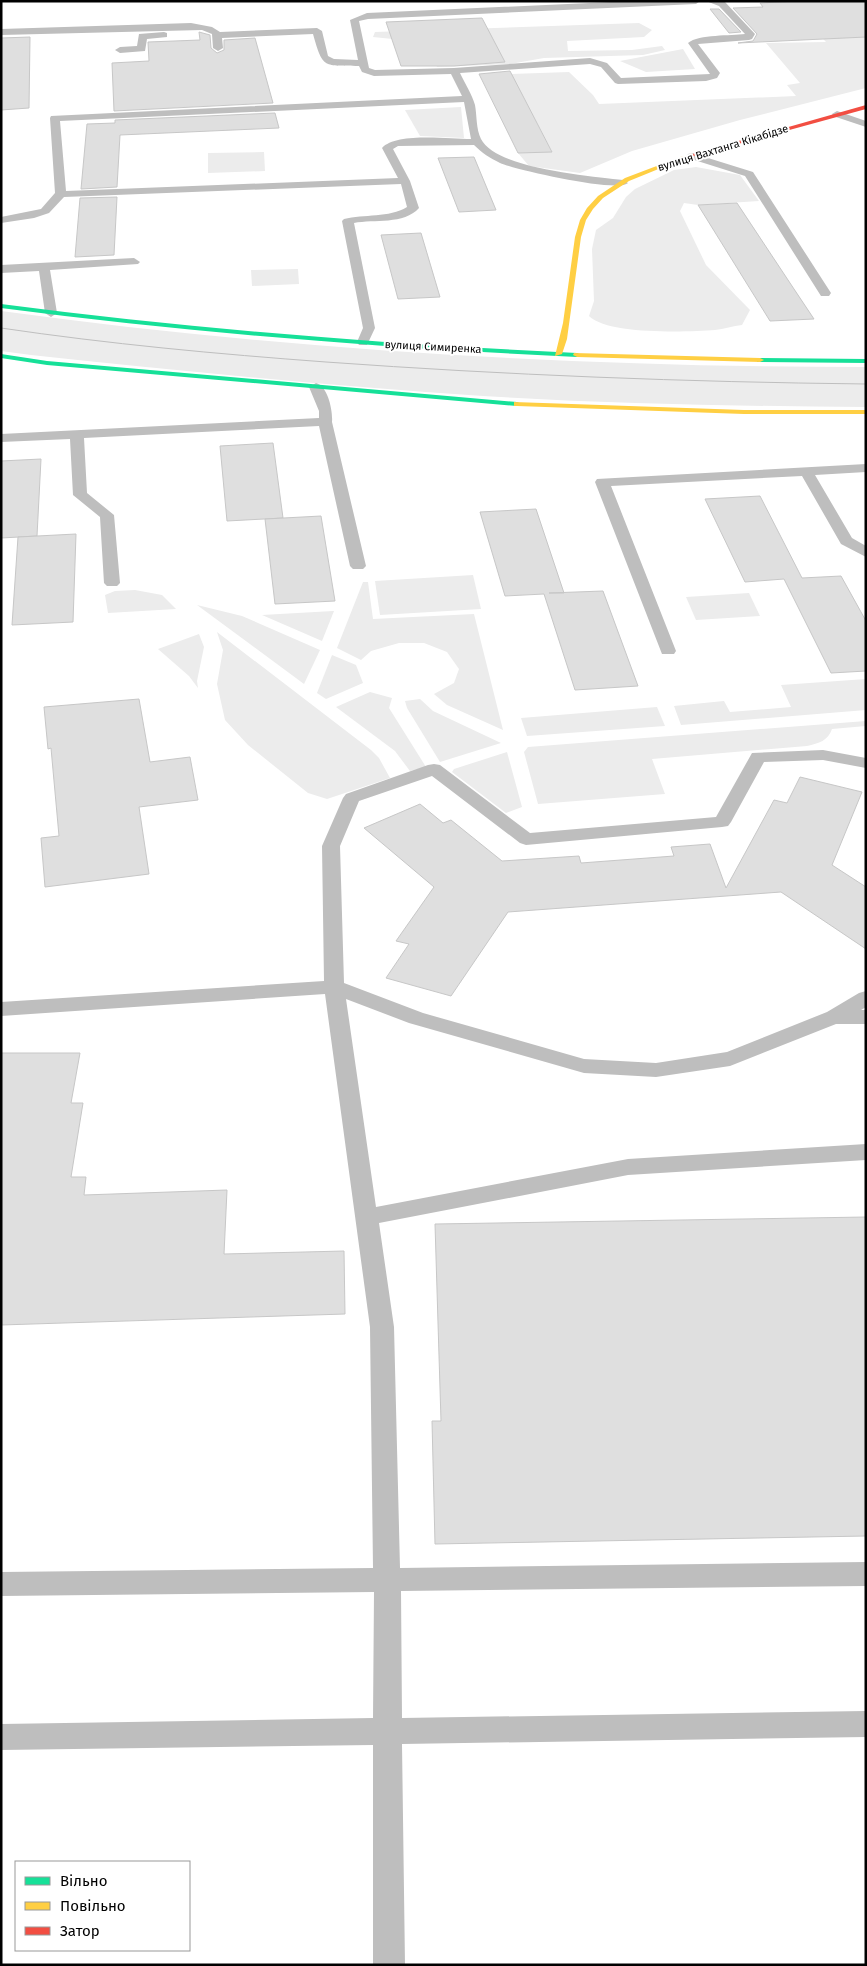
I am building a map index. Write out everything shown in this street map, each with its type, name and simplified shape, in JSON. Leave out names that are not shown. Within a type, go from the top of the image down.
[{"type":"street","name":"вулиця Вахтанга Кікабідзе","points":[[558,354],[565,338],[577,239],[581,224],[590,208],[623,184],[660,166],[866,107]]},
{"type":"street","name":"вулиця Симиренка","points":[[1,306],[119,322],[363,342],[558,354],[735,360],[866,361]]},
{"type":"street","points":[[1,356],[47,363],[316,388],[531,405],[744,412],[866,412]]},
{"type":"lane","points":[[696,1],[357,17],[354,20],[365,70],[383,74],[590,61],[604,64],[618,80],[706,78],[714,76],[715,73],[693,43],[749,37],[750,34],[722,4],[710,1]]},
{"type":"lane","points":[[1,32],[206,27],[217,34],[219,49]]},
{"type":"lane","points":[[120,50],[142,49],[142,36],[317,31],[324,57],[332,62],[363,63]]},
{"type":"lane","points":[[454,71],[468,99],[477,142],[489,153],[515,165],[623,184]]},
{"type":"lane","points":[[379,90],[384,103]]},
{"type":"lane","points":[[1,220],[45,212],[61,194],[55,118],[468,99]]},
{"type":"lane","points":[[837,114],[866,124]]},
{"type":"lane","points":[[363,342],[369,328],[348,222],[360,218],[406,214],[413,208],[405,181],[387,148],[390,145],[406,142],[477,142]]},
{"type":"lane","points":[[692,156],[749,174],[825,294]]},
{"type":"lane","points":[[61,194],[405,181]]},
{"type":"lane","points":[[1,269],[134,262]]},
{"type":"lane","points":[[44,267],[51,313]]},
{"type":"lane","points":[[316,388],[326,412],[325,422],[358,566]]},
{"type":"lane","points":[[1,438],[325,422]]},
{"type":"lane","points":[[77,435],[80,495],[108,515],[112,583]]},
{"type":"lane","points":[[668,651],[602,482],[866,468]]},
{"type":"lane","points":[[806,471],[846,541],[866,553]]},
{"type":"lane","points":[[389,1965],[387,1580],[382,1327],[334,987],[331,846],[352,798],[434,769],[526,839],[538,839],[722,822],[758,757],[823,755],[866,763]]},
{"type":"lane","points":[[1,1009],[334,987],[416,1018],[584,1066],[656,1070],[730,1060],[834,1017],[866,998]]},
{"type":"lane","points":[[834,1017],[866,1017]]},
{"type":"lane","points":[[366,1217],[628,1168],[866,1152]]},
{"type":"lane","points":[[1,1584],[866,1574]]},
{"type":"lane","points":[[1,1737],[866,1724]]},
{"type":"shaded area","points":[[789,2],[820,7],[866,35],[866,88],[740,120],[632,151],[580,173],[529,166],[518,153],[552,151],[511,74],[569,72],[593,95],[599,104],[796,96],[787,85],[800,83],[766,43],[826,42]]},
{"type":"shaded area","points":[[639,23],[652,30],[644,37],[567,41],[568,51],[632,50],[662,46],[665,50],[643,55],[544,58],[510,64],[437,67],[429,47],[403,40],[373,37],[375,32]]},
{"type":"shaded area","points":[[683,49],[695,69],[646,72],[620,61]]},
{"type":"shaded area","points":[[461,107],[464,138],[420,136],[405,110]]},
{"type":"shaded area","points":[[264,152],[265,171],[208,173],[208,153]]},
{"type":"shaded area","points":[[696,167],[740,175],[759,201],[698,205],[684,203],[680,211],[706,265],[750,310],[742,325],[715,330],[649,331],[613,326],[599,322],[589,316],[594,301],[592,249],[596,230],[613,218],[626,197],[635,189],[674,170]]},
{"type":"shaded area","points":[[298,269],[299,284],[252,286],[251,270]]},
{"type":"shaded area","points":[[1,311],[108,325],[216,336],[432,354],[649,364],[866,367],[866,407],[674,404],[483,396],[257,378],[31,355],[1,351]]},
{"type":"shaded area","points":[[473,575],[481,609],[380,615],[375,581]]},
{"type":"shaded area","points":[[363,582],[368,582],[373,619],[474,614],[503,730],[447,705],[434,694],[454,683],[459,669],[447,652],[424,643],[399,643],[371,651],[361,660],[337,648]]},
{"type":"shaded area","points":[[135,590],[162,595],[176,609],[108,613],[105,595],[115,591]]},
{"type":"shaded area","points":[[749,593],[760,616],[696,620],[686,597]]},
{"type":"shaded area","points":[[197,605],[242,616],[320,650],[304,684]]},
{"type":"shaded area","points":[[333,611],[322,641],[262,615]]},
{"type":"shaded area","points":[[217,632],[371,750],[379,758],[390,778],[327,799],[308,793],[248,745],[225,720],[217,684],[223,650]]},
{"type":"shaded area","points":[[199,634],[204,647],[197,681],[198,688],[189,676],[158,649]]},
{"type":"shaded area","points":[[332,655],[356,665],[363,683],[326,699],[317,693]]},
{"type":"shaded area","points":[[866,679],[866,710],[681,725],[674,706],[724,701],[730,712],[791,707],[781,685]]},
{"type":"shaded area","points":[[370,692],[392,698],[389,708],[426,767],[410,771],[395,751],[336,707]]},
{"type":"shaded area","points":[[420,699],[433,711],[501,743],[440,762],[407,708],[405,701]]},
{"type":"shaded area","points":[[657,707],[665,726],[527,736],[521,718]]},
{"type":"shaded area","points":[[866,721],[866,726],[832,729],[825,739],[807,746],[652,759],[665,794],[538,804],[524,752],[528,747]]},
{"type":"shaded area","points":[[507,752],[522,807],[506,813],[452,772],[454,769]]},
{"type":"building","points":[[866,1],[866,37],[738,43],[753,41],[757,34],[733,8],[763,7],[760,3]]},
{"type":"building","points":[[710,9],[719,9],[741,32],[729,33]]},
{"type":"building","points":[[482,18],[505,62],[454,66],[401,66],[386,22]]},
{"type":"building","points":[[199,32],[210,35],[211,48],[217,53],[224,50],[224,40],[255,38],[273,103],[114,111],[112,63],[149,61],[148,42],[200,40]]},
{"type":"building","points":[[30,37],[29,108],[1,110],[1,38]]},
{"type":"building","points":[[510,71],[552,152],[518,153],[479,74]]},
{"type":"building","points":[[275,113],[279,128],[120,135],[117,187],[81,189],[87,124],[115,123],[115,120]]},
{"type":"building","points":[[474,157],[496,210],[459,212],[438,158]]},
{"type":"building","points":[[117,197],[114,255],[75,257],[80,198]]},
{"type":"building","points":[[737,203],[814,319],[770,321],[698,205]]},
{"type":"building","points":[[421,233],[440,297],[398,299],[381,235]]},
{"type":"building","points":[[273,443],[283,518],[227,521],[220,446]]},
{"type":"building","points":[[41,459],[37,536],[1,538],[1,461]]},
{"type":"building","points":[[760,496],[802,578],[841,576],[866,621],[866,671],[831,673],[784,579],[745,582],[705,499]]},
{"type":"building","points":[[536,509],[564,592],[603,591],[638,686],[575,690],[544,594],[505,596],[480,512]]},
{"type":"building","points":[[321,516],[335,601],[275,604],[265,519]]},
{"type":"building","points":[[76,534],[73,622],[12,625],[18,537]]},
{"type":"building","points":[[139,699],[150,762],[190,757],[198,800],[139,807],[149,874],[45,887],[41,838],[59,836],[51,748],[48,749],[44,707]]},
{"type":"building","points":[[800,777],[862,792],[832,865],[866,887],[866,949],[781,892],[508,912],[451,996],[386,978],[409,944],[396,941],[434,887],[364,828],[420,804],[443,823],[451,820],[502,861],[579,856],[581,863],[674,856],[671,847],[710,844],[726,888],[774,800],[787,803]]},
{"type":"building","points":[[1,1053],[80,1053],[71,1103],[83,1103],[71,1177],[86,1177],[84,1195],[227,1190],[224,1254],[344,1251],[345,1314],[1,1325]]},
{"type":"building","points":[[866,1217],[866,1536],[435,1544],[432,1421],[441,1421],[435,1224]]},
{"type":"tram line","points":[[1,328],[163,348],[393,367],[731,382],[866,384]]},
{"type":"traffic: fast","points":[[1,306],[217,331],[433,348],[577,355]]},
{"type":"traffic: fast","points":[[1,356],[47,363],[517,404]]},
{"type":"traffic: fast","points":[[760,360],[866,361]]},
{"type":"traffic: slow","points":[[558,354],[567,323],[578,237],[583,220],[590,208],[601,197],[627,180],[685,157]]},
{"type":"traffic: slow","points":[[577,355],[760,360]]},
{"type":"traffic: slow","points":[[517,404],[744,412],[866,412]]},
{"type":"traffic: jam","points":[[685,157],[866,107]]}]
